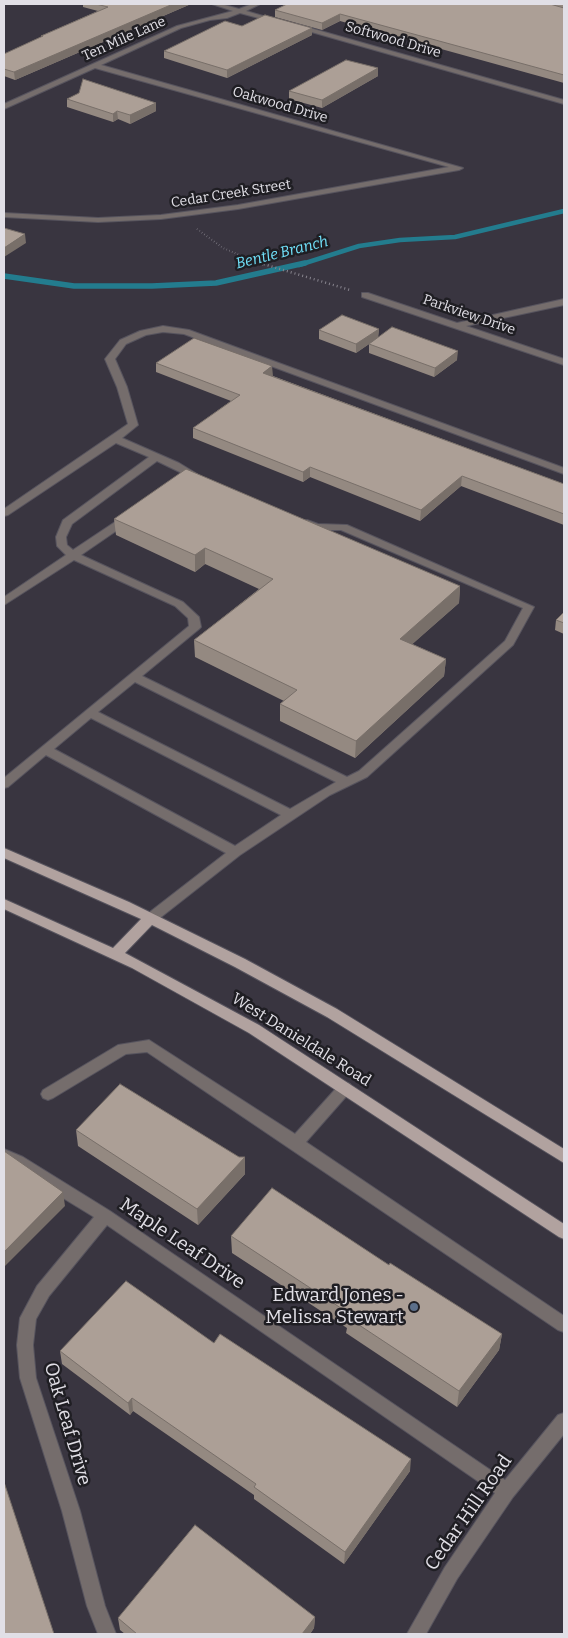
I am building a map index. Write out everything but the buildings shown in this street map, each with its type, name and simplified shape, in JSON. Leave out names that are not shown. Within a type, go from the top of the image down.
[{"type":"main road","name":"West Danieldale Road","points":[[4,853],[36,865],[151,918],[332,1013],[564,1157]]},
{"type":"main road","name":"West Danieldale Road","points":[[4,904],[115,954],[254,1029],[564,1232]]},
{"type":"main road","points":[[115,954],[151,918]]},
{"type":"street","points":[[214,4],[282,22]]},
{"type":"street","name":"Ten Mile Lane","points":[[4,107],[179,28],[241,12],[258,4]]},
{"type":"street","name":"Softwood Drive","points":[[292,25],[564,102]]},
{"type":"street","name":"Oakwood Drive","points":[[95,66],[459,168]]},
{"type":"street","name":"Cedar Creek Street","points":[[4,216],[135,220],[238,207],[459,168]]},
{"type":"street","name":"Parkview Drive","points":[[365,295],[564,362]]},
{"type":"street","points":[[457,325],[564,302]]},
{"type":"street","points":[[4,513],[133,425],[122,388],[110,359],[123,342],[143,333],[163,328],[186,332],[564,471]]},
{"type":"street","points":[[115,439],[157,456],[193,477]]},
{"type":"street","points":[[4,784],[195,627],[193,617],[179,604],[72,555],[62,546],[61,537],[67,522],[157,456]]},
{"type":"street","points":[[6,596],[136,512]]},
{"type":"street","points":[[151,918],[235,852],[326,792],[363,774],[509,643],[529,607],[343,527],[317,527],[299,520]]},
{"type":"street","points":[[134,677],[347,782]]},
{"type":"street","points":[[90,713],[291,815]]},
{"type":"street","points":[[46,750],[235,852]]},
{"type":"street","points":[[48,1094],[123,1049],[149,1046],[296,1143],[564,1325]]},
{"type":"street","points":[[296,1143],[345,1088]]},
{"type":"street","name":"Maple Leaf Drive","points":[[4,1155],[18,1160],[105,1216],[507,1491]]},
{"type":"street","name":"Oak Leaf Drive","points":[[105,1216],[44,1291],[28,1318],[25,1345],[28,1378],[71,1511],[96,1606],[107,1634]]},
{"type":"street","name":"Cedar Hill Road","points":[[416,1634],[451,1573],[507,1491],[564,1421]]},
{"type":"path","points":[[181,215],[224,248],[264,265],[365,295]]},
{"type":"waterway","name":"Bentle Branch","points":[[299,265],[359,246],[400,240],[455,237],[564,211]]},
{"type":"waterway","name":"Bentle Branch","points":[[4,276],[74,286],[152,286],[216,283],[305,263]]},
{"type":"place","name":"Edward Jones - Melissa Stewart","points":[[414,1307]]}]
